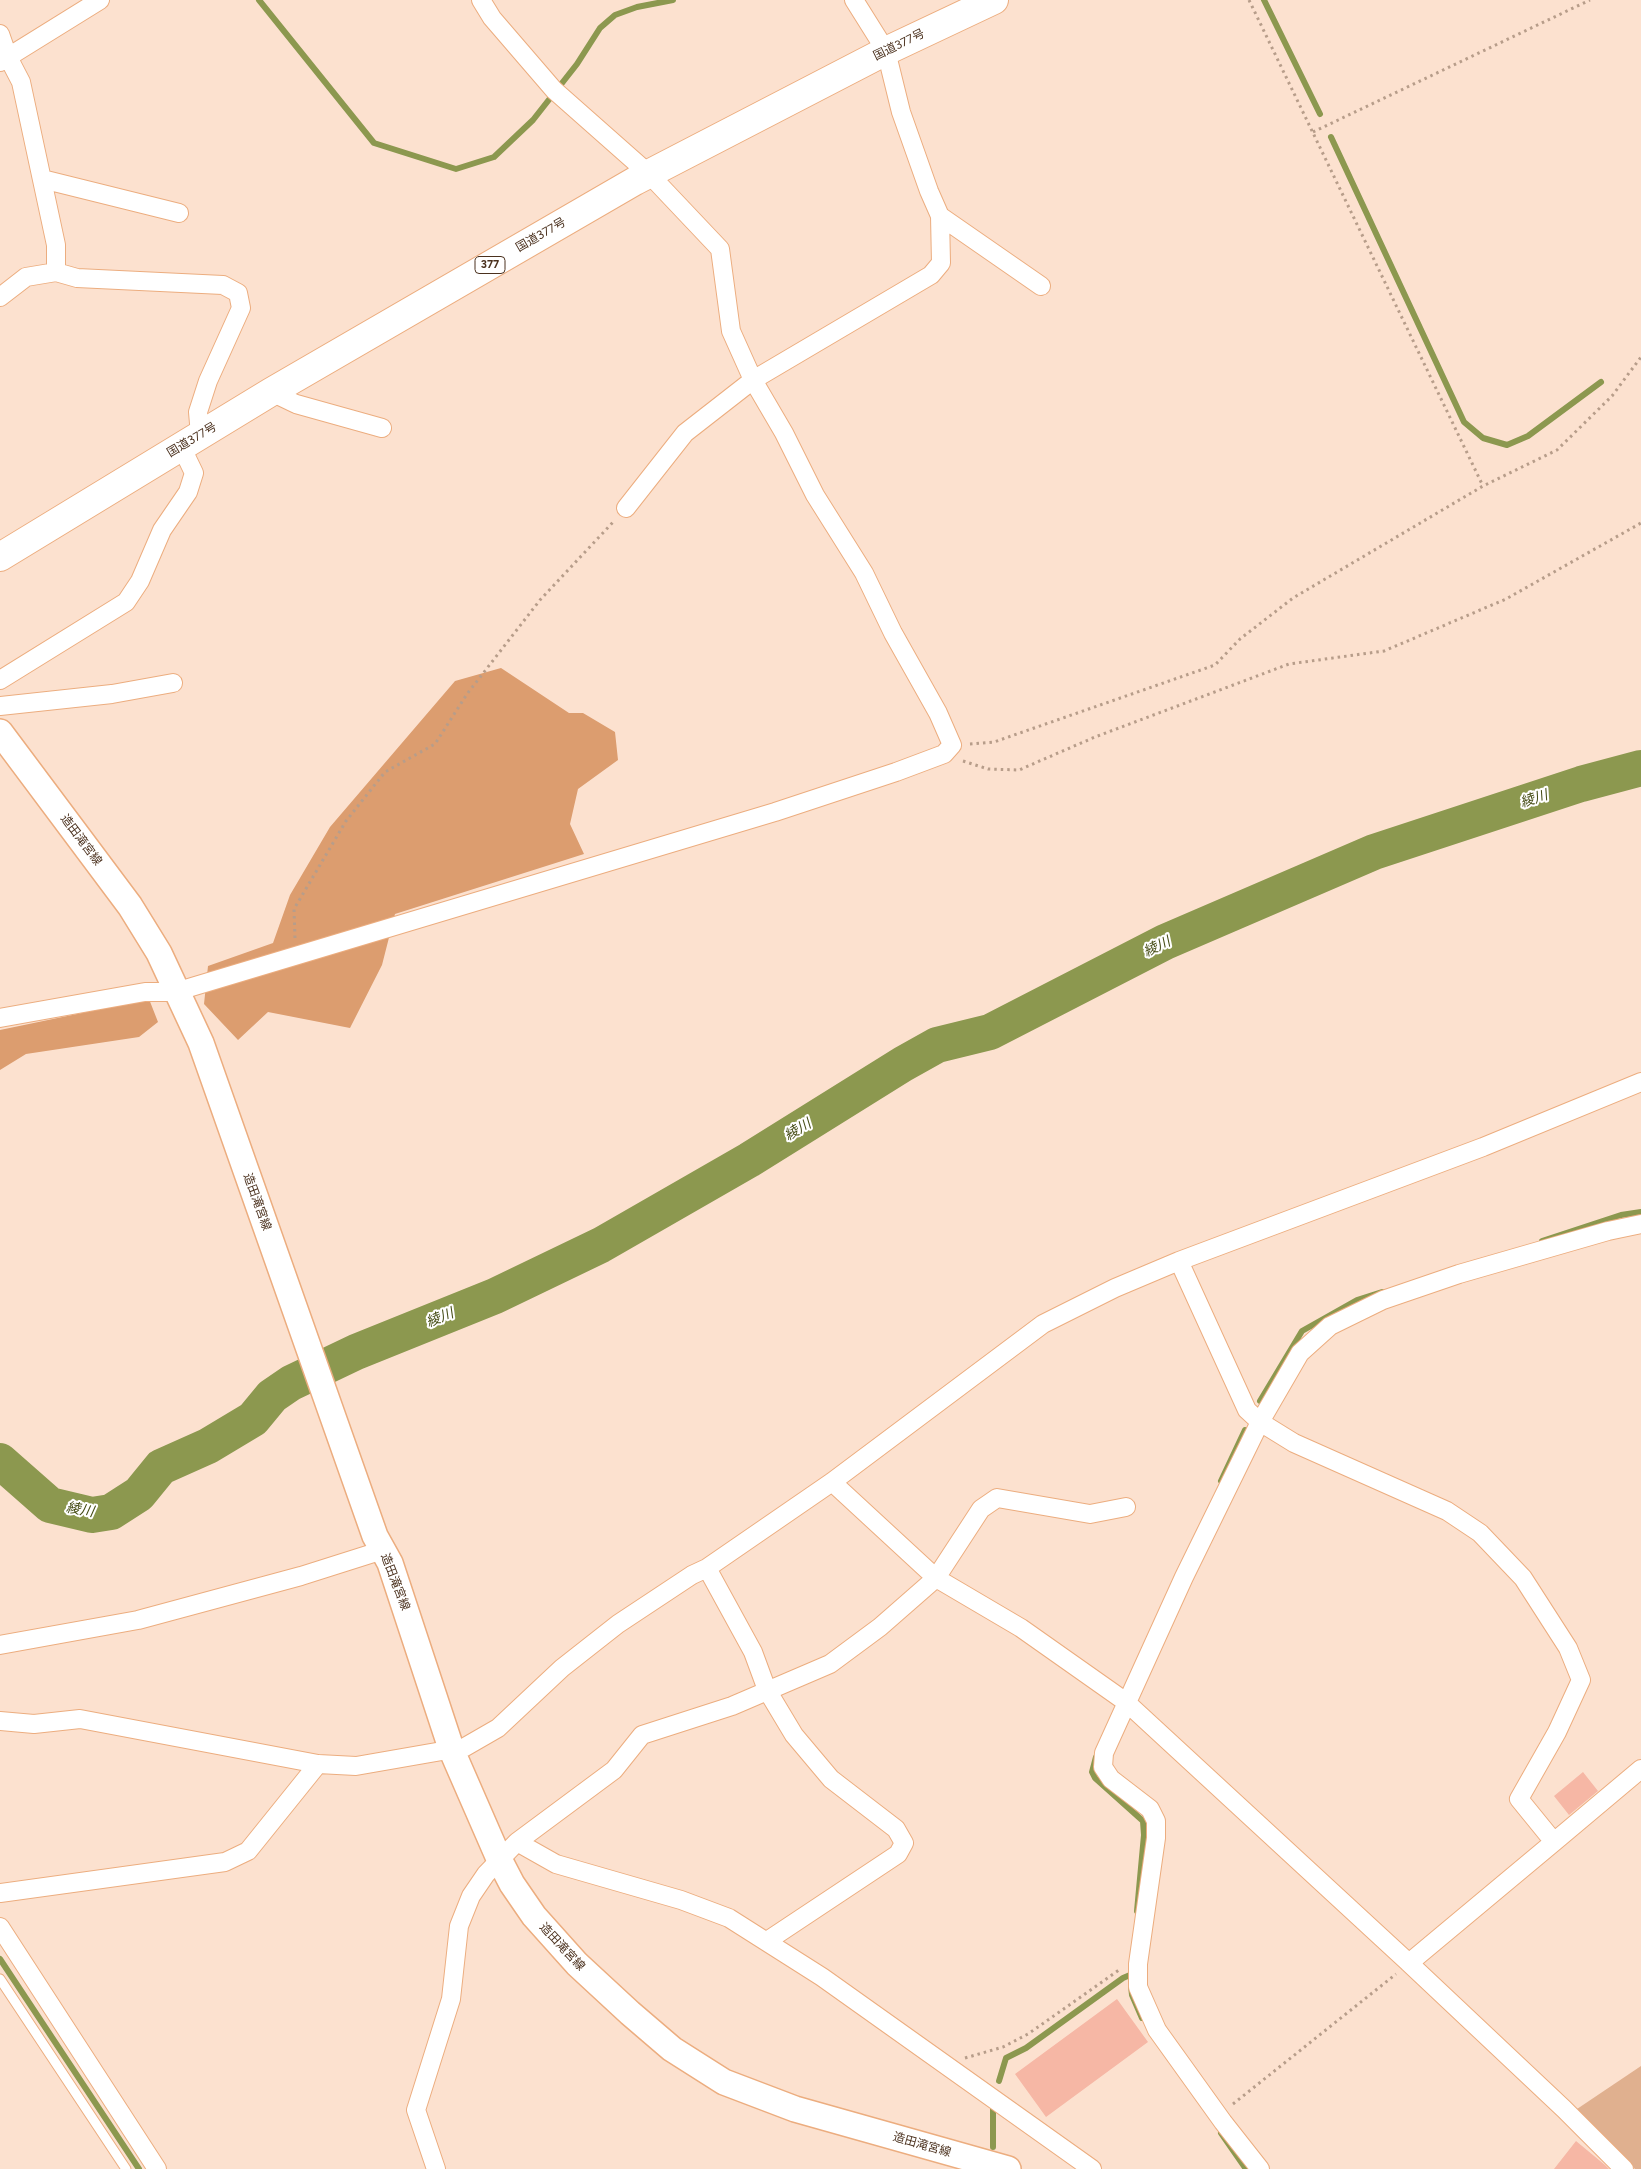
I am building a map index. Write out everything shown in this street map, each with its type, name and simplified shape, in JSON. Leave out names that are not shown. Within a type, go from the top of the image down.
[{"type":"highway","name":"国道377号","points":[[0,557],[271,392],[649,174],[886,50],[994,0]]},
{"type":"main road","name":"造田滝宮線","points":[[0,732],[130,906],[158,953],[201,1043],[432,1686],[452,1750],[500,1861],[512,1884],[534,1916],[577,1964],[672,2049],[724,2082],[795,2109],[1008,2169]]},
{"type":"street","points":[[4,59],[100,0]]},
{"type":"street","points":[[0,1018],[145,992],[175,992],[775,812],[896,772],[948,750],[938,713],[893,633],[864,573],[815,496],[784,433],[753,380],[731,330],[720,249],[649,174],[558,93],[492,18],[482,0]]},
{"type":"street","points":[[626,508],[686,433],[753,380],[931,275],[940,263],[940,216],[929,191],[901,112],[886,50],[854,0]]},
{"type":"street","points":[[0,34],[4,59],[20,82],[56,245],[56,272]]},
{"type":"street","points":[[42,179],[179,214]]},
{"type":"street","points":[[940,216],[1041,286]]},
{"type":"street","points":[[0,297],[26,277],[56,272],[76,278],[223,285],[238,293],[241,308],[208,381],[198,412],[190,441],[194,473],[188,492],[162,530],[140,581],[126,602],[0,680]]},
{"type":"street","points":[[271,392],[296,404],[382,428]]},
{"type":"street","points":[[0,706],[112,694],[173,683]]},
{"type":"street","points":[[0,1721],[34,1724],[80,1719],[318,1764],[356,1766],[465,1747],[498,1728],[562,1668],[618,1624],[707,1568],[832,1482],[1043,1324],[1115,1288],[1179,1261],[1482,1147],[1641,1082]]},
{"type":"street","points":[[1260,2169],[1223,2122],[1157,2030],[1138,1987],[1138,1964],[1156,1838],[1156,1821],[1150,1809],[1111,1779],[1103,1767],[1104,1753],[1126,1702],[1260,1422],[1300,1353],[1330,1326],[1383,1300],[1459,1274],[1608,1231],[1641,1224]]},
{"type":"street","points":[[1179,1261],[1239,1396],[1247,1410],[1260,1422],[1294,1443],[1447,1511],[1480,1533],[1523,1578],[1568,1648],[1581,1680],[1557,1732],[1519,1799],[1554,1842]]},
{"type":"street","points":[[832,1482],[936,1578],[1021,1628],[1126,1702],[1409,1963],[1564,2109],[1624,2169]]},
{"type":"street","points":[[436,2169],[416,2110],[451,1999],[459,1926],[471,1896],[486,1874],[517,1842],[614,1770],[642,1735],[732,1706],[830,1664],[880,1627],[936,1578],[981,1509],[997,1498],[1090,1514],[1126,1507]]},
{"type":"street","points":[[0,1645],[138,1620],[301,1576],[382,1550]]},
{"type":"street","points":[[707,1568],[753,1652],[767,1690],[794,1736],[830,1779],[896,1829],[904,1843],[898,1854],[767,1941]]},
{"type":"street","points":[[0,1892],[224,1862],[248,1851],[318,1764]]},
{"type":"street","points":[[1409,1963],[1641,1769]]},
{"type":"street","points":[[517,1842],[556,1864],[681,1900],[721,1915],[767,1941],[945,2063],[1092,2169]]},
{"type":"street","points":[[0,1927],[157,2169]]},
{"type":"lane","points":[[0,1979],[126,2169]]},
{"type":"path","points":[[1249,0],[1483,486]]},
{"type":"path","points":[[1313,132],[1590,0]]},
{"type":"path","points":[[948,750],[994,742],[1215,665],[1240,639],[1293,598],[1483,486],[1557,450],[1612,396],[1641,357]]},
{"type":"path","points":[[295,956],[294,909],[346,821],[385,772],[435,744],[467,694],[540,600],[626,508]]},
{"type":"path","points":[[948,750],[988,769],[1019,770],[1096,737],[1289,664],[1384,651],[1506,599],[1641,523]]},
{"type":"path","points":[[1223,2122],[1234,2103],[1409,1963]]},
{"type":"path","points":[[945,2063],[1003,2047],[1028,2034],[1122,1968],[1138,1964]]},
{"type":"shaded area","points":[[501,668],[569,713],[583,713],[615,732],[618,760],[578,789],[570,824],[584,854],[395,914],[382,965],[350,1028],[268,1012],[238,1040],[204,1004],[208,966],[273,943],[290,895],[330,827],[455,681]]},
{"type":"shaded area","points":[[149,999],[158,1022],[139,1037],[26,1054],[0,1070],[0,1030]]},
{"type":"shaded area","points":[[1641,2066],[1641,2169],[1635,2169],[1577,2109]]},
{"type":"building","points":[[1583,1772],[1598,1791],[1569,1815],[1554,1796]]},
{"type":"building","points":[[1117,1999],[1148,2042],[1046,2117],[1015,2074]]},
{"type":"building","points":[[1576,2141],[1605,2165],[1609,2169],[1554,2169]]},
{"type":"waterway","points":[[259,0],[374,143],[456,169],[494,157],[533,120],[577,64],[600,28],[615,15],[637,7],[673,0]]},
{"type":"waterway","points":[[1264,0],[1320,114]]},
{"type":"waterway","points":[[1331,137],[1464,422],[1483,438],[1507,445],[1528,436],[1601,382]]},
{"type":"waterway","name":"綾川","points":[[0,1461],[50,1505],[92,1515],[111,1512],[139,1494],[161,1467],[208,1446],[253,1419],[272,1396],[291,1383],[356,1352],[495,1296],[601,1245],[749,1160],[903,1064],[937,1045],[990,1032],[1165,942],[1374,852],[1581,784],[1641,768]]},
{"type":"waterway","points":[[1542,1241],[1621,1215],[1641,1212]]},
{"type":"waterway","points":[[1260,1401],[1302,1331],[1357,1300],[1382,1292]]},
{"type":"waterway","points":[[1221,1481],[1245,1430]]},
{"type":"waterway","points":[[1096,1757],[1092,1772],[1095,1778],[1143,1821],[1144,1835],[1137,1911]]},
{"type":"waterway","points":[[0,1959],[139,2169]]},
{"type":"waterway","points":[[999,2081],[1006,2058],[1026,2048],[1123,1978],[1130,1975]]},
{"type":"waterway","points":[[1131,1986],[1132,1995],[1142,2018]]},
{"type":"waterway","points":[[993,2108],[993,2147]]},
{"type":"waterway","points":[[1221,2133],[1246,2169]]}]
